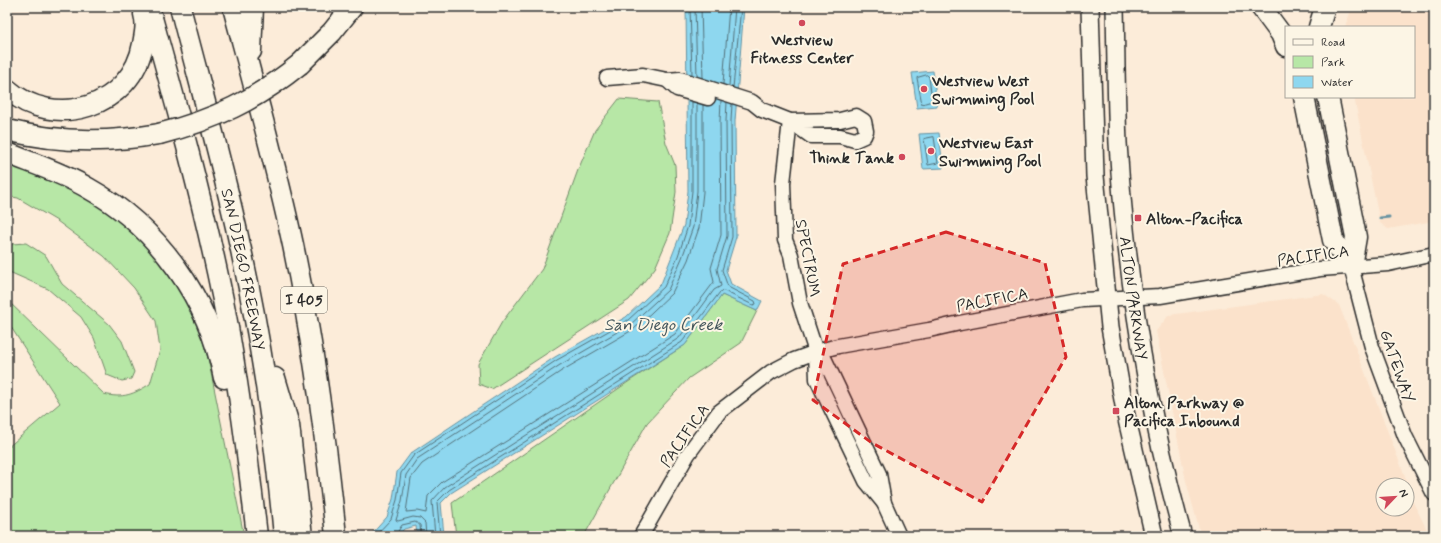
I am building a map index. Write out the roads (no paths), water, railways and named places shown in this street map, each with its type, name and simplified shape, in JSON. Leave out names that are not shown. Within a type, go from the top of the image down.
[{"type":"highway","points":[[7,89],[30,104],[53,110],[65,111],[87,107],[107,98],[127,80],[141,57],[147,24],[142,7]]},
{"type":"highway","points":[[149,7],[194,172],[223,301],[239,394],[257,536]]},
{"type":"highway","name":"SAN DIEGO FREEWAY","points":[[180,7],[227,190],[253,309],[269,408],[284,536]]},
{"type":"highway","name":"I 405","points":[[233,7],[279,183],[304,304],[325,435],[336,536]]},
{"type":"highway","points":[[250,68],[253,7]]},
{"type":"highway","points":[[7,130],[34,136],[70,141],[121,140],[159,134],[190,126],[225,113],[262,92],[300,64],[327,38],[352,7]]},
{"type":"highway","points":[[1261,7],[1281,34],[1285,44]]},
{"type":"highway","points":[[1319,26],[1325,7]]},
{"type":"highway","points":[[1304,98],[1333,240],[1351,266]]},
{"type":"highway","points":[[1328,98],[1356,237],[1351,266]]},
{"type":"highway","points":[[7,153],[60,174],[105,199],[146,232],[176,267],[199,305],[217,350],[252,490]]},
{"type":"highway","points":[[253,309],[289,425],[302,536]]},
{"type":"main road","name":"ALTON PARKWAY","points":[[1090,7],[1096,176],[1107,297],[1121,391],[1154,536]]},
{"type":"main road","name":"ALTON PARKWAY","points":[[1115,7],[1118,143],[1126,234],[1134,297],[1150,398],[1183,536]]},
{"type":"street","name":"SPECTRUM","points":[[607,78],[643,75],[675,83],[756,108],[790,121],[783,182],[785,240],[790,255],[800,303],[816,352],[817,379],[866,481],[884,503],[899,536]]},
{"type":"street","name":"PACIFICA","points":[[641,536],[688,454],[719,412],[771,372],[794,360],[816,352],[838,346],[929,330],[1015,312],[1107,297],[1160,296],[1315,270],[1388,264],[1434,254]]},
{"type":"street","name":"GATEWAY","points":[[1351,266],[1374,354],[1405,436],[1434,494]]},
{"type":"water","name":"San Diego Creek","points":[[686,7],[744,7],[735,121],[736,237],[726,270],[731,284],[762,301],[757,311],[722,295],[685,345],[451,493],[441,503],[444,536],[417,536],[416,526],[404,529],[398,536],[370,536],[387,517],[393,499],[397,472],[411,453],[555,357],[626,317],[661,284],[684,225],[688,191]]},
{"type":"water","name":"Westview West Swimming Pool","points":[[933,71],[937,106],[917,108],[912,73]]},
{"type":"water","name":"Westview East Swimming Pool","points":[[939,133],[943,168],[923,169],[919,134]]},
{"type":"waterway","points":[[1380,218],[1389,217]]},
{"type":"place","name":"Westview Fitness Center","points":[[802,23]]},
{"type":"place","name":"Westview West Swimming Pool","points":[[924,89]]},
{"type":"place","name":"Westview East Swimming Pool","points":[[931,151]]},
{"type":"place","name":"Think Tank","points":[[902,157]]},
{"type":"place","name":"Alton-Pacifica","points":[[1138,218]]},
{"type":"place","name":"Alton Parkway @ Pacifica Inbound","points":[[1116,411]]}]
